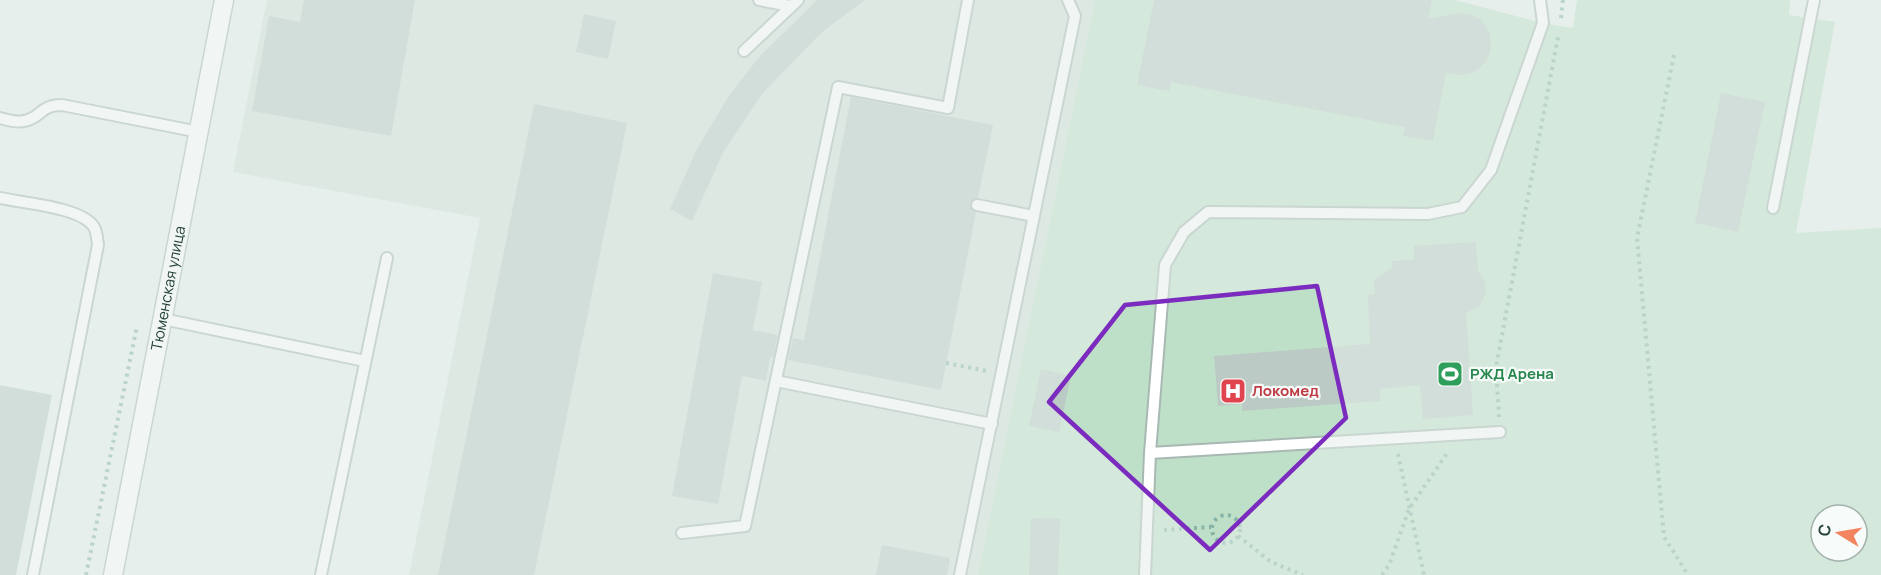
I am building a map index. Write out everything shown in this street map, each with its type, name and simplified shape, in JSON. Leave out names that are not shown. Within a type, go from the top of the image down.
[{"type":"street","name":"Тюменская улица","points":[[112,575],[224,0]]},
{"type":"lane","points":[[759,0],[794,3]]},
{"type":"lane","points":[[682,533],[745,526],[838,87],[948,108],[969,0]]},
{"type":"lane","points":[[960,575],[1075,16],[1068,0]]},
{"type":"lane","points":[[1145,575],[1150,453],[1165,265],[1184,232],[1208,212],[1428,214],[1462,207],[1491,170],[1542,23],[1540,0]]},
{"type":"lane","points":[[1773,208],[1814,0]]},
{"type":"lane","points":[[744,51],[794,3]]},
{"type":"lane","points":[[0,118],[18,122],[26,121],[50,105],[62,105],[199,132]]},
{"type":"lane","points":[[0,198],[71,212],[85,218],[97,233],[98,245],[33,575]]},
{"type":"lane","points":[[977,205],[1034,216]]},
{"type":"lane","points":[[321,575],[387,258]]},
{"type":"lane","points":[[163,319],[365,361]]},
{"type":"lane","points":[[776,381],[992,424]]},
{"type":"lane","points":[[1150,453],[1500,432]]},
{"type":"path","points":[[1500,432],[1496,366],[1563,0]]},
{"type":"path","points":[[1674,55],[1637,238],[1664,537],[1688,575]]},
{"type":"path","points":[[946,363],[1002,375]]},
{"type":"path","points":[[1382,575],[1389,565],[1410,509],[1460,435]]},
{"type":"path","points":[[1395,438],[1424,575]]},
{"type":"path","points":[[1224,514],[1231,515],[1240,524],[1238,536],[1228,543],[1221,543],[1215,539],[1211,527],[1218,516],[1224,514]]},
{"type":"path","points":[[1147,531],[1211,527]]},
{"type":"path","points":[[1238,536],[1271,562],[1303,575]]},
{"type":"highlighted area","points":[[1317,286],[1346,418],[1210,550],[1049,402],[1125,305]]},
{"type":"shaded area","points":[[267,0],[1095,0],[978,575],[409,575],[480,218],[233,172]]},
{"type":"green space","name":"РЖД Арена","points":[[1095,0],[1455,0],[1542,23],[1573,28],[1577,0],[1790,0],[1789,15],[1835,22],[1796,233],[1881,228],[1881,575],[978,575]]},
{"type":"building","points":[[304,0],[415,0],[391,136],[252,111],[269,16],[300,22]]},
{"type":"building","points":[[817,0],[865,0],[822,32],[762,94],[724,151],[692,221],[670,209],[697,149],[728,97],[759,57]]},
{"type":"building","points":[[1154,0],[1432,0],[1428,19],[1461,13],[1473,15],[1483,22],[1490,34],[1491,48],[1487,60],[1473,73],[1462,75],[1446,73],[1433,141],[1403,136],[1405,127],[1171,82],[1169,91],[1137,85]]},
{"type":"building","points":[[584,14],[616,21],[608,59],[576,52]]},
{"type":"building","points":[[1721,93],[1765,102],[1738,232],[1695,223]]},
{"type":"building","points":[[851,97],[993,125],[978,198],[972,200],[970,204],[972,210],[976,212],[941,390],[788,360],[793,338],[804,340]]},
{"type":"building","points":[[534,104],[627,123],[534,575],[438,575]]},
{"type":"building","points":[[1476,242],[1478,271],[1485,282],[1486,292],[1480,306],[1466,313],[1473,415],[1423,419],[1420,385],[1380,389],[1380,401],[1242,411],[1242,404],[1218,406],[1214,356],[1370,344],[1368,295],[1375,294],[1374,280],[1392,268],[1392,261],[1414,260],[1414,246]]},
{"type":"building","points":[[713,273],[762,282],[753,330],[778,335],[773,357],[770,357],[766,381],[742,376],[718,504],[672,496]]},
{"type":"building","points":[[1041,369],[1071,376],[1059,432],[1029,426]]},
{"type":"building","points":[[0,385],[52,395],[16,575],[0,575]]},
{"type":"building","points":[[1031,518],[1060,519],[1058,575],[1029,575]]},
{"type":"building","points":[[882,545],[950,558],[947,575],[876,575]]},
{"type":"place","name":"РЖД Арена","points":[[1450,374]]},
{"type":"place","name":"Локомед","points":[[1233,391]]}]
